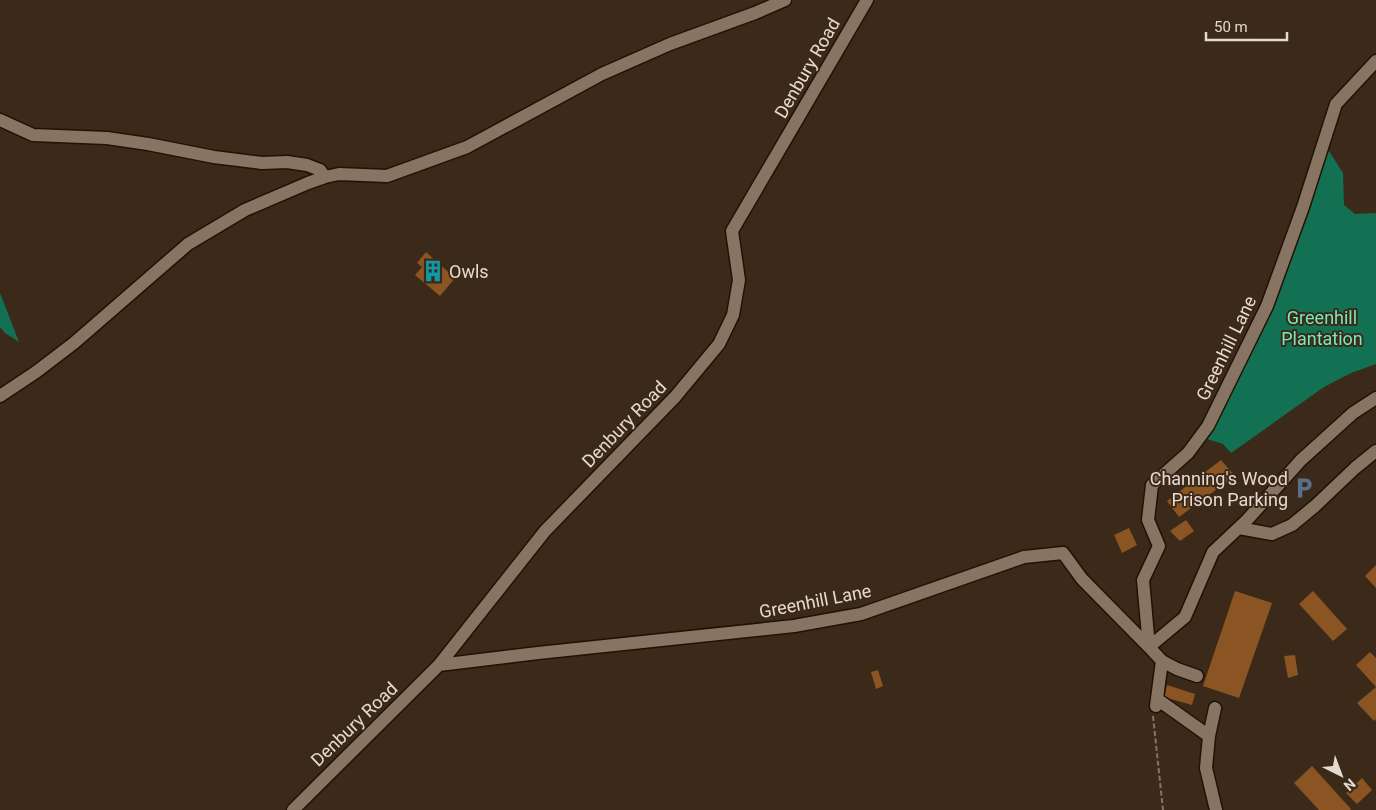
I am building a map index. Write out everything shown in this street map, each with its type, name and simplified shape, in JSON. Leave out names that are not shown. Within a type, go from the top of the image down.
[{"type":"street","points":[[0,396],[74,344],[188,244],[245,210],[325,177],[339,174],[387,176],[467,147],[602,74],[670,44],[785,0]]},
{"type":"street","name":"Denbury Road","points":[[293,810],[439,666],[545,531],[675,397],[719,344],[733,315],[739,280],[732,231],[867,0]]},
{"type":"street","name":"Greenhill Lane","points":[[1149,647],[1143,580],[1159,546],[1148,520],[1152,485],[1188,453],[1208,426],[1267,306],[1336,104],[1376,61]]},
{"type":"street","points":[[0,120],[33,135],[106,138],[214,157],[262,163],[287,162],[307,165],[320,170],[325,177]]},
{"type":"street","points":[[1149,647],[1185,617],[1213,552],[1301,460],[1353,412],[1376,398]]},
{"type":"street","points":[[1238,528],[1272,534],[1292,525],[1376,451]]},
{"type":"street","name":"Greenhill Lane","points":[[439,666],[538,653],[794,626],[861,614],[1024,557],[1063,554],[1082,579],[1162,662]]},
{"type":"street","points":[[1197,676],[1162,662],[1156,703],[1210,736]]},
{"type":"street","points":[[1215,708],[1206,768],[1216,810]]},
{"type":"path","points":[[1156,703],[1152,702],[1162,810]]},
{"type":"green space","name":"Greenhill Plantation","points":[[1329,151],[1343,173],[1344,205],[1355,214],[1376,213],[1376,364],[1351,373],[1324,387],[1231,453],[1223,444],[1207,439],[1267,322],[1318,170]]},
{"type":"green space","points":[[0,293],[19,342],[5,333],[0,327]]},
{"type":"building","name":"Owls","points":[[426,252],[455,278],[440,296],[415,275],[422,267],[417,263]]},
{"type":"building","points":[[1221,460],[1235,476],[1179,517],[1167,501]]},
{"type":"building","points":[[1186,520],[1194,531],[1180,541],[1170,531]]},
{"type":"building","points":[[1129,528],[1137,545],[1122,553],[1114,535]]},
{"type":"building","points":[[1376,565],[1376,588],[1365,576]]},
{"type":"building","points":[[1235,591],[1272,603],[1239,698],[1203,686]]},
{"type":"building","points":[[1313,591],[1347,629],[1333,641],[1299,604]]},
{"type":"building","points":[[1370,652],[1376,658],[1376,687],[1356,665]]},
{"type":"building","points":[[1295,655],[1298,675],[1288,678],[1284,656]]},
{"type":"building","points":[[878,670],[883,686],[876,689],[871,672]]},
{"type":"building","points":[[1167,685],[1195,694],[1192,705],[1164,697]]},
{"type":"building","points":[[1376,687],[1376,719],[1374,721],[1357,703]]},
{"type":"building","points":[[1312,766],[1350,810],[1319,810],[1294,783]]},
{"type":"building","points":[[1362,778],[1372,790],[1357,804],[1346,793]]},
{"type":"place","name":"Owls","points":[[433,271]]},
{"type":"place","name":"Channing's Wood Prison Parking","points":[[1304,488]]}]
